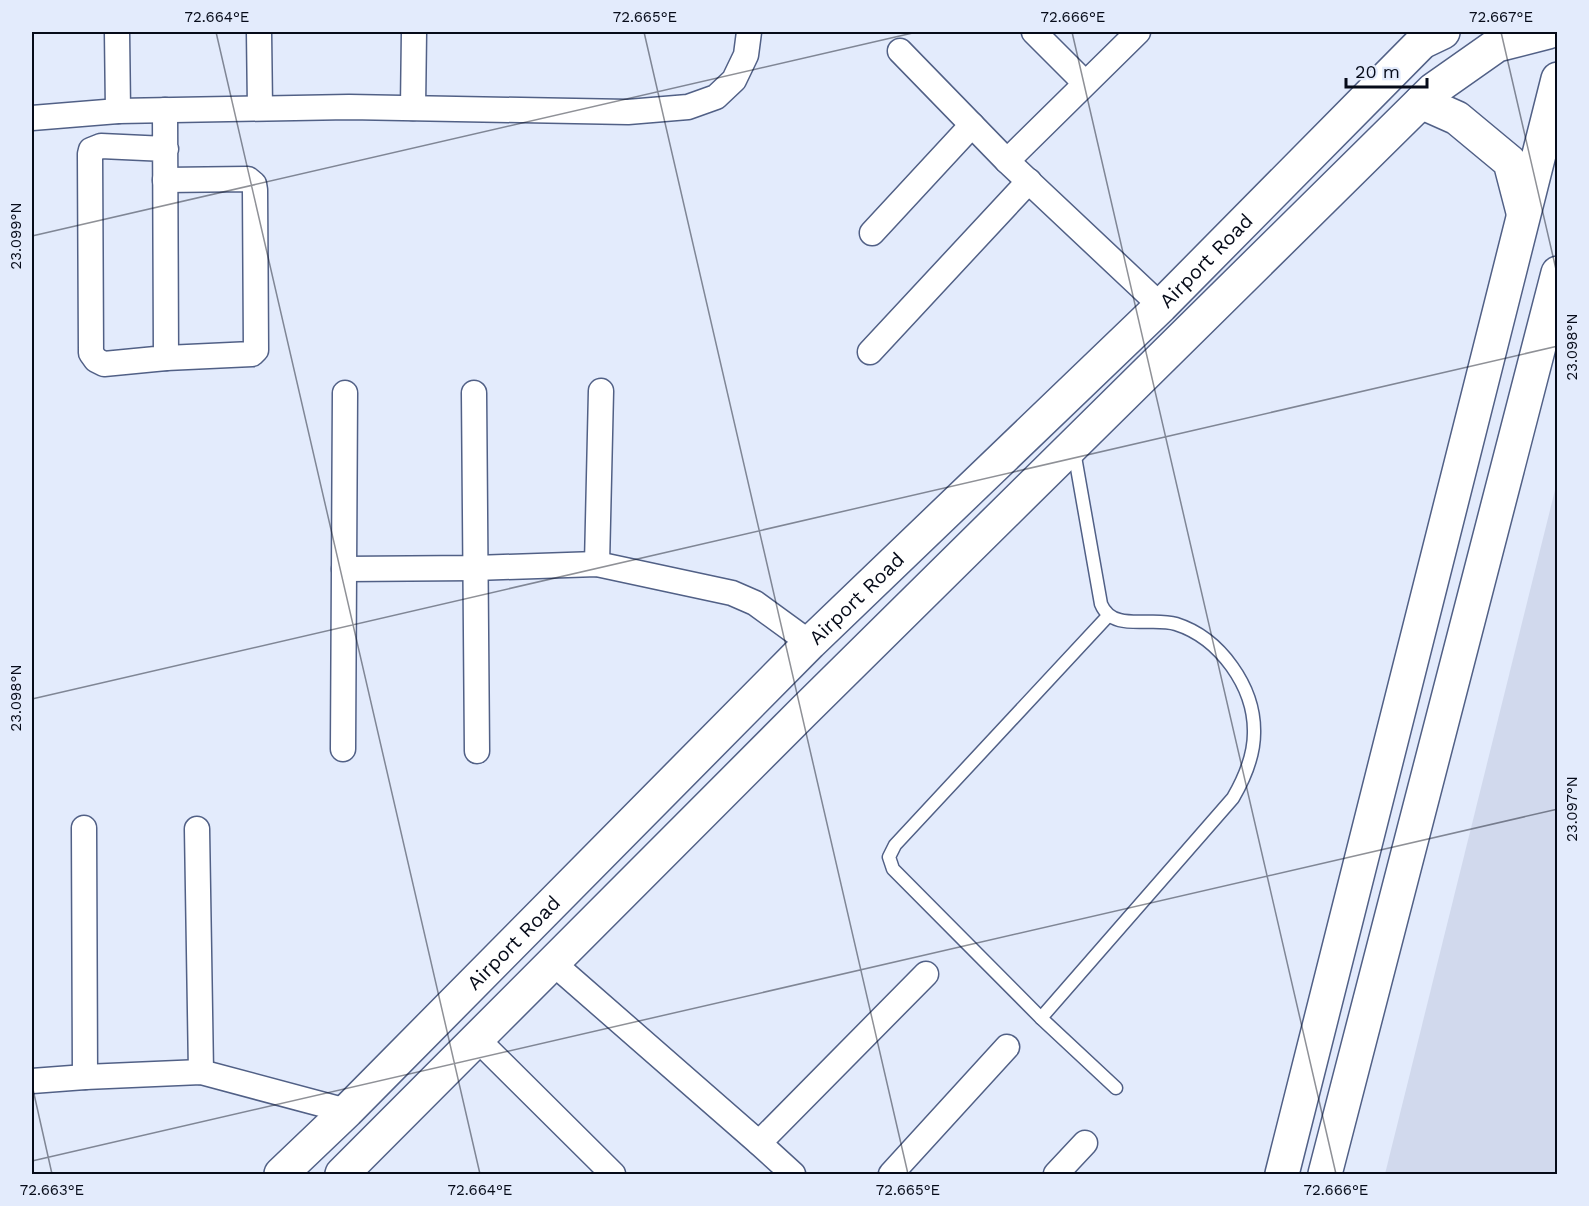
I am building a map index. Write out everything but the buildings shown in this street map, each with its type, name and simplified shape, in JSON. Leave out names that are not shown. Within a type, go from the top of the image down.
[{"type":"main road","points":[[342,1174],[803,712],[1433,90],[1497,45],[1548,32]]},
{"type":"main road","name":"Airport Road","points":[[281,1174],[347,1111],[810,643],[1161,306],[1431,35]]},
{"type":"main road","points":[[1282,1174],[1557,79]]},
{"type":"main road","points":[[1421,102],[1457,118],[1510,162],[1524,213]]},
{"type":"main road","points":[[1325,1174],[1557,273]]},
{"type":"street","points":[[117,32],[118,111]]},
{"type":"street","points":[[259,32],[260,108]]},
{"type":"street","points":[[413,108],[414,32]]},
{"type":"street","points":[[32,118],[118,111],[260,108],[349,107],[628,112],[688,107],[716,97],[734,80],[746,55],[749,32]]},
{"type":"street","points":[[1034,32],[1085,83]]},
{"type":"street","points":[[1007,161],[1138,32]]},
{"type":"street","points":[[900,51],[1007,161],[1161,306]]},
{"type":"street","points":[[165,110],[166,358]]},
{"type":"street","points":[[872,233],[972,125]]},
{"type":"street","points":[[165,180],[248,179],[254,184],[256,350],[252,354],[166,358],[104,364],[96,360],[91,353],[90,166],[92,150],[101,146],[166,149]]},
{"type":"street","points":[[870,351],[1029,182]]},
{"type":"street","points":[[597,564],[601,391]]},
{"type":"street","points":[[343,749],[345,393]]},
{"type":"street","points":[[474,393],[477,751]]},
{"type":"street","points":[[344,569],[597,564],[732,593],[755,603],[810,643]]},
{"type":"street","points":[[84,828],[85,1077]]},
{"type":"street","points":[[197,829],[201,1072]]},
{"type":"street","points":[[553,963],[793,1174]]},
{"type":"street","points":[[759,1143],[926,974]]},
{"type":"street","points":[[477,1039],[613,1174]]},
{"type":"street","points":[[891,1174],[1007,1047]]},
{"type":"street","points":[[32,1081],[201,1072],[347,1111]]},
{"type":"street","points":[[1056,1174],[1085,1143]]},
{"type":"lane","points":[[1041,1018],[1233,798],[1243,781],[1249,764],[1254,734],[1248,695],[1234,668],[1216,649],[1196,634],[1177,624],[1161,621],[1114,620],[1104,611],[1073,446]]},
{"type":"lane","points":[[1108,616],[895,845],[890,857],[893,869],[1041,1018],[1116,1088]]},
{"type":"shaded area","points":[[1557,482],[1557,1174],[1385,1174]]}]
